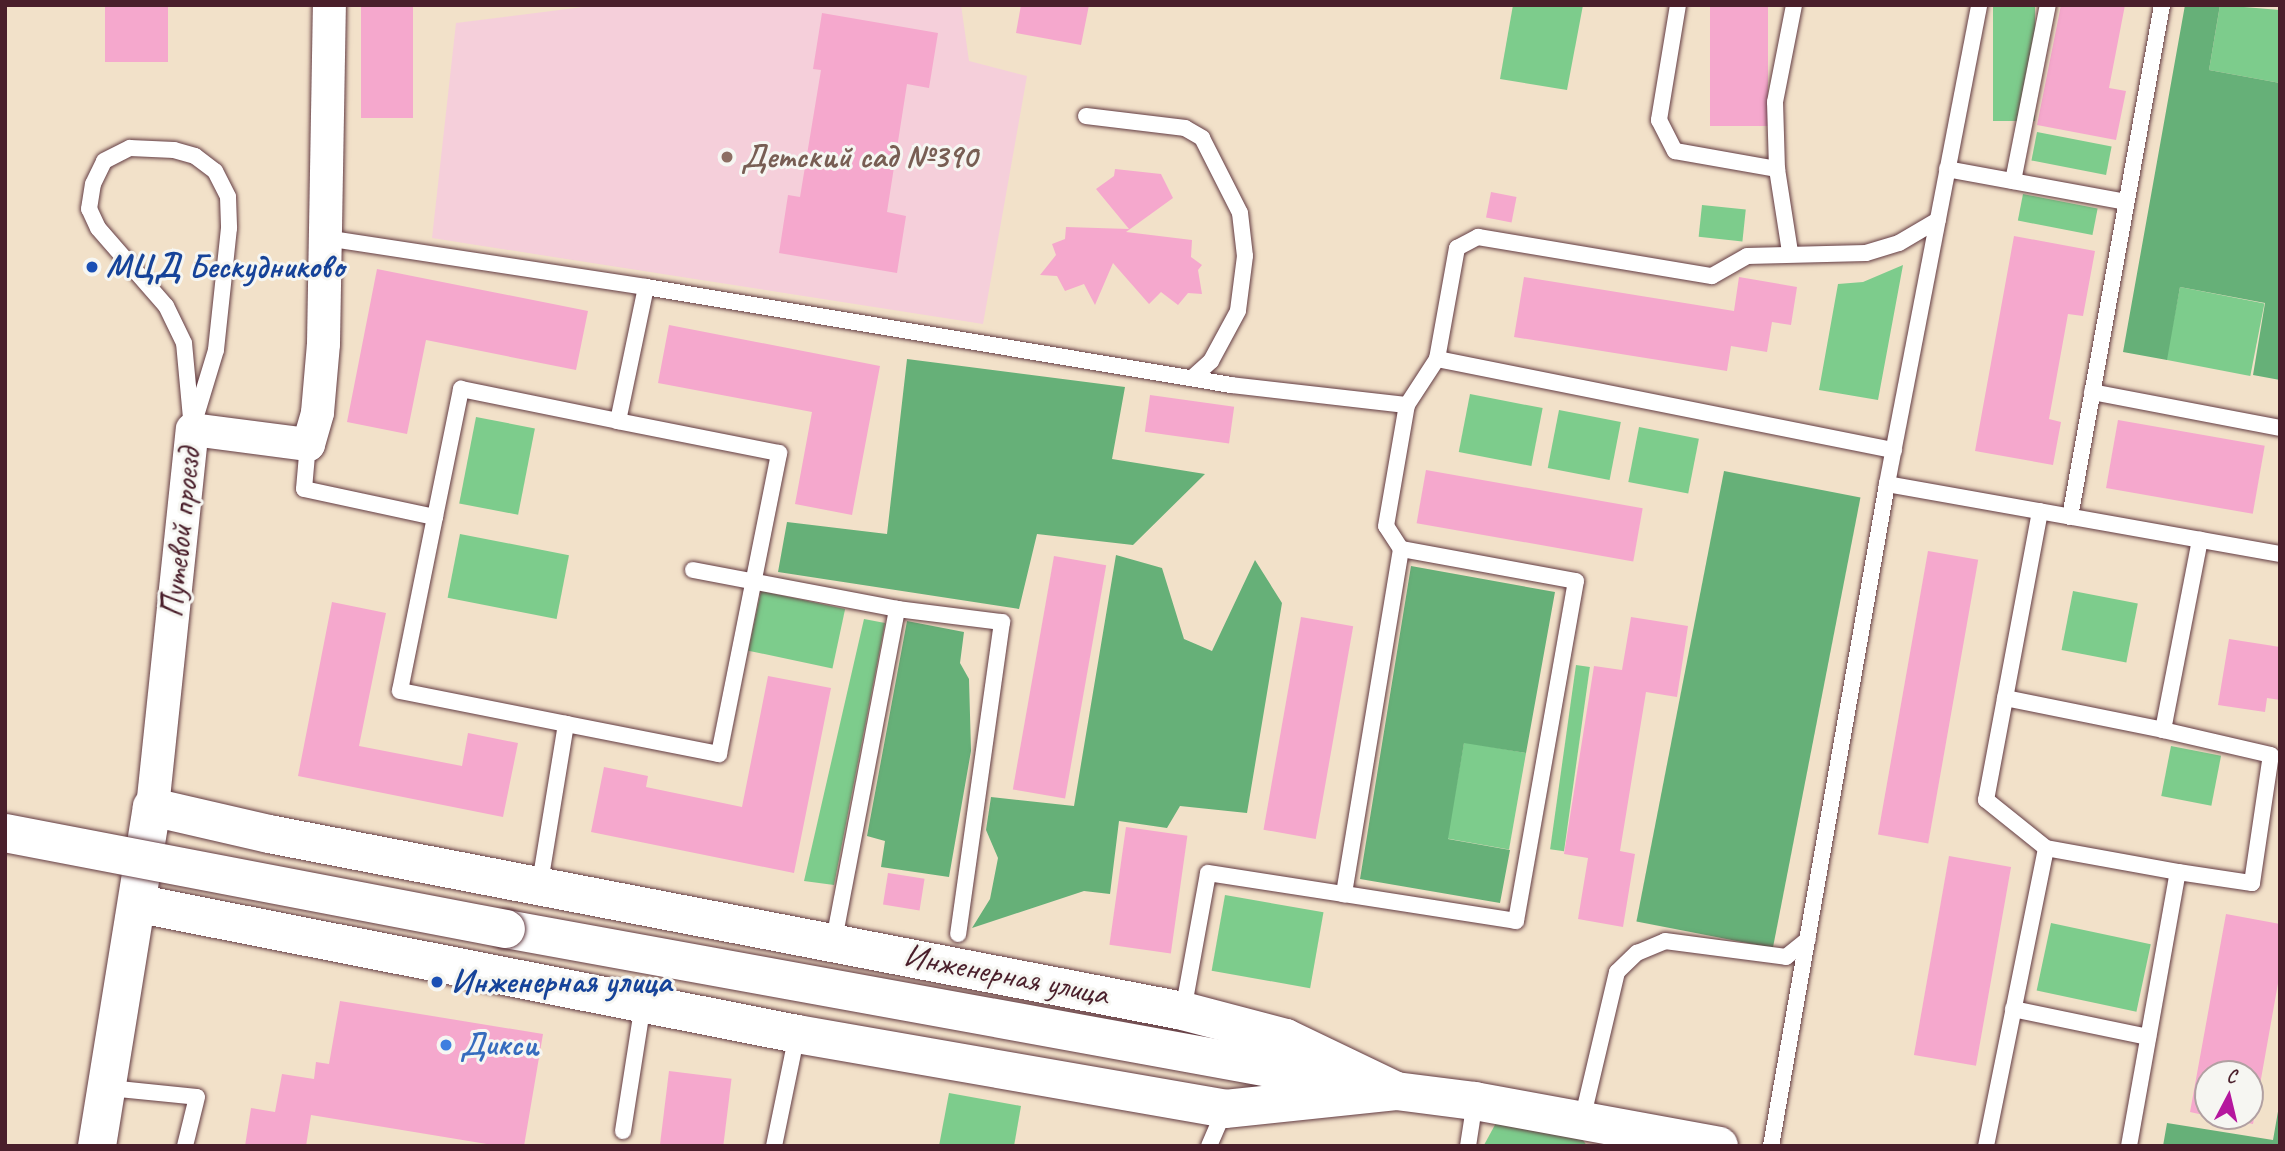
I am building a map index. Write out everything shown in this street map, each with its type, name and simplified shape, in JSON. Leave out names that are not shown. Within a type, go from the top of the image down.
[{"type":"street","points":[[308,444],[317,412],[323,342],[329,5]]},
{"type":"street","name":"Путевой проезд","points":[[97,1146],[140,904],[192,429],[308,444]]},
{"type":"street","name":"Инженерная улица","points":[[152,807],[269,834],[540,883],[1183,1011],[1286,1038],[1396,1091]]},
{"type":"street","points":[[5,833],[506,929],[1396,1091]]},
{"type":"street","name":"Инженерная улица","points":[[140,904],[797,1034],[1225,1109],[1396,1091],[1475,1101],[1582,1120],[1669,1141],[1719,1146]]},
{"type":"lane","points":[[1678,5],[1659,120],[1675,151],[1777,169]]},
{"type":"lane","points":[[1790,252],[1777,169],[1775,102],[1794,5]]},
{"type":"lane","points":[[1771,1146],[1887,484],[1979,5]]},
{"type":"lane","points":[[2013,181],[2048,5]]},
{"type":"lane","points":[[2070,517],[2162,5]]},
{"type":"lane","points":[[1086,116],[1185,128],[1202,138],[1240,213],[1245,256],[1238,312],[1211,361],[1192,378]]},
{"type":"lane","points":[[130,148],[174,150],[195,156],[215,171],[228,197],[229,228],[216,350],[192,429],[184,343],[166,306],[98,228],[89,209],[93,184],[104,161],[130,148]]},
{"type":"lane","points":[[1947,169],[2126,202]]},
{"type":"lane","points":[[1344,894],[1401,549],[1386,526],[1407,405],[1437,359],[1457,248],[1478,237],[1712,276],[1746,256],[1790,252],[1866,253],[1899,243],[1938,220]]},
{"type":"lane","points":[[326,239],[646,287],[1192,378],[1407,405]]},
{"type":"lane","points":[[618,421],[646,287]]},
{"type":"lane","points":[[1437,359],[1894,450]]},
{"type":"lane","points":[[461,389],[618,421],[779,453],[719,754],[400,691],[461,389]]},
{"type":"lane","points":[[2092,392],[2280,428]]},
{"type":"lane","points":[[308,444],[304,489],[435,517]]},
{"type":"lane","points":[[1887,484],[2280,554]]},
{"type":"lane","points":[[2005,698],[2271,755],[2252,883],[2178,873],[2046,848],[1986,800],[2005,698],[2040,511]]},
{"type":"lane","points":[[2163,730],[2200,540]]},
{"type":"lane","points":[[1183,1011],[1208,873],[1516,921],[1576,581],[1401,549]]},
{"type":"lane","points":[[693,570],[897,609],[1002,622],[958,934]]},
{"type":"lane","points":[[834,940],[897,609]]},
{"type":"lane","points":[[540,883],[566,724]]},
{"type":"lane","points":[[1986,1146],[2046,848]]},
{"type":"lane","points":[[2129,1146],[2178,873]]},
{"type":"lane","points":[[1582,1120],[1617,972],[1637,953],[1664,942],[1786,957],[1808,939]]},
{"type":"lane","points":[[624,1131],[643,1004]]},
{"type":"lane","points":[[2013,1009],[2148,1037]]},
{"type":"lane","points":[[774,1146],[797,1034]]},
{"type":"lane","points":[[109,1088],[197,1097],[185,1146]]},
{"type":"lane","points":[[1468,1146],[1475,1101]]},
{"type":"lane","points":[[1209,1146],[1225,1109]]},
{"type":"shaded area","name":"Детский сад №390","points":[[599,5],[961,5],[969,61],[1027,76],[983,324],[432,238],[456,23]]},
{"type":"green space","points":[[1513,5],[1583,5],[1567,90],[1500,79]]},
{"type":"green space","points":[[1993,5],[2035,5],[2035,121],[1993,121]]},
{"type":"green space","points":[[2185,5],[2220,5],[2209,70],[2280,83],[2280,380],[2253,375],[2265,303],[2180,287],[2167,360],[2123,352]]},
{"type":"green space","points":[[2220,5],[2280,10],[2280,83],[2209,70]]},
{"type":"green space","points":[[2037,132],[2112,147],[2106,175],[2031,160]]},
{"type":"green space","points":[[2023,194],[2098,209],[2092,235],[2018,221]]},
{"type":"green space","points":[[1702,205],[1746,210],[1742,241],[1699,237]]},
{"type":"green space","points":[[1903,265],[1878,400],[1819,390],[1838,284],[1863,282]]},
{"type":"green space","points":[[2180,287],[2264,303],[2250,376],[2166,360]]},
{"type":"green space","points":[[907,359],[1125,387],[1112,459],[1205,474],[1133,545],[1037,534],[1019,609],[778,572],[787,522],[887,534]]},
{"type":"green space","points":[[1470,394],[1543,408],[1531,466],[1459,452]]},
{"type":"green space","points":[[1559,410],[1621,422],[1610,480],[1548,468]]},
{"type":"green space","points":[[476,417],[535,428],[518,515],[459,503]]},
{"type":"green space","points":[[1639,427],[1699,439],[1688,494],[1628,482]]},
{"type":"green space","points":[[1724,471],[1860,498],[1773,948],[1636,922]]},
{"type":"green space","points":[[460,534],[569,555],[557,619],[448,598]]},
{"type":"green space","points":[[1116,555],[1162,568],[1184,639],[1212,651],[1255,560],[1282,603],[1247,813],[1180,806],[1167,828],[1119,821],[1110,894],[1084,891],[972,928],[990,899],[998,858],[986,830],[991,797],[1074,806]]},
{"type":"green space","points":[[1411,566],[1555,592],[1526,753],[1464,743],[1448,839],[1510,850],[1500,903],[1360,879]]},
{"type":"green space","points":[[761,591],[845,609],[832,669],[748,651]]},
{"type":"green space","points":[[2073,591],[2138,604],[2126,662],[2062,650]]},
{"type":"green space","points":[[864,619],[885,623],[834,885],[804,881]]},
{"type":"green space","points":[[907,621],[964,632],[960,663],[969,679],[971,751],[949,877],[881,867],[885,841],[867,836]]},
{"type":"green space","points":[[1576,665],[1590,667],[1564,851],[1550,849]]},
{"type":"green space","points":[[1464,742],[1526,753],[1509,849],[1447,839]]},
{"type":"green space","points":[[2171,746],[2221,756],[2211,806],[2161,796]]},
{"type":"green space","points":[[1225,895],[1323,912],[1310,988],[1212,971]]},
{"type":"green space","points":[[2051,923],[2151,944],[2136,1012],[2037,990]]},
{"type":"green space","points":[[949,1093],[1021,1106],[1014,1146],[939,1146]]},
{"type":"green space","points":[[2280,1100],[2280,1146],[2163,1146],[2167,1123],[2194,1127],[2194,1130],[2273,1140]]},
{"type":"green space","points":[[1496,1123],[1583,1140],[1587,1146],[1484,1145]]},
{"type":"building","points":[[105,5],[168,5],[168,62],[105,62]]},
{"type":"building","points":[[361,5],[413,5],[413,118],[361,118]]},
{"type":"building","points":[[1021,5],[1089,5],[1081,45],[1016,33]]},
{"type":"building","points":[[1710,5],[1768,5],[1768,126],[1710,126]]},
{"type":"building","points":[[2061,5],[2125,5],[2109,88],[2126,91],[2116,140],[2037,125]]},
{"type":"building","points":[[822,13],[938,33],[929,88],[907,84],[887,212],[906,216],[897,273],[779,253],[788,195],[800,197],[821,70],[813,69]]},
{"type":"building","points":[[1115,169],[1161,174],[1173,198],[1126,232],[1192,240],[1191,257],[1202,265],[1198,270],[1202,294],[1188,293],[1178,305],[1161,292],[1149,304],[1113,263],[1095,305],[1084,284],[1065,291],[1057,276],[1040,275],[1056,255],[1052,244],[1065,239],[1066,227],[1129,229],[1096,189],[1114,176]]},
{"type":"building","points":[[1491,192],[1517,197],[1512,222],[1486,218]]},
{"type":"building","points":[[2014,236],[2095,251],[2083,316],[2068,314],[2049,419],[2061,422],[2053,465],[1975,451]]},
{"type":"building","points":[[377,269],[588,311],[576,370],[426,340],[407,434],[347,422]]},
{"type":"building","points":[[1524,277],[1734,311],[1739,277],[1797,287],[1791,325],[1772,322],[1767,352],[1731,346],[1727,371],[1514,337]]},
{"type":"building","points":[[669,325],[880,366],[852,515],[795,504],[812,412],[658,383]]},
{"type":"building","points":[[1150,395],[1234,407],[1229,443],[1145,432]]},
{"type":"building","points":[[2118,420],[2265,446],[2253,514],[2106,488]]},
{"type":"building","points":[[1426,470],[1643,508],[1633,561],[1417,523]]},
{"type":"building","points":[[1928,551],[1978,560],[1928,843],[1878,835]]},
{"type":"building","points":[[1054,556],[1106,565],[1065,799],[1013,789]]},
{"type":"building","points":[[332,602],[386,613],[359,746],[462,766],[468,733],[518,743],[503,817],[298,776]]},
{"type":"building","points":[[1301,617],[1353,626],[1316,839],[1263,830]]},
{"type":"building","points":[[1631,617],[1688,626],[1677,697],[1646,692],[1620,851],[1635,854],[1623,927],[1578,919],[1588,858],[1564,854],[1594,666],[1622,670]]},
{"type":"building","points":[[2229,639],[2280,647],[2280,700],[2267,698],[2265,712],[2218,705]]},
{"type":"building","points":[[768,676],[831,688],[794,873],[591,832],[604,767],[648,776],[646,787],[742,807]]},
{"type":"building","points":[[1126,827],[1187,836],[1171,953],[1109,945]]},
{"type":"building","points":[[1949,856],[2011,867],[1976,1066],[1914,1055]]},
{"type":"building","points":[[888,873],[925,879],[920,910],[883,905]]},
{"type":"building","points":[[2226,914],[2280,924],[2280,972],[2264,1062],[2199,1060]]},
{"type":"building","points":[[340,1001],[543,1034],[524,1146],[499,1146],[311,1115],[306,1146],[245,1146],[251,1108],[275,1112],[282,1074],[314,1079],[316,1062],[329,1064]]},
{"type":"building","points":[[669,1071],[732,1079],[723,1146],[660,1146]]},
{"type":"building","points":[[2194,1090],[2194,1113],[2190,1112]]},
{"type":"place","name":"Детский сад №390","points":[[727,157]]},
{"type":"place","name":"МЦД Бескудниково","points":[[92,267]]},
{"type":"place","name":"Инженерная улица","points":[[437,982]]},
{"type":"place","name":"Дикси","points":[[446,1045]]}]
